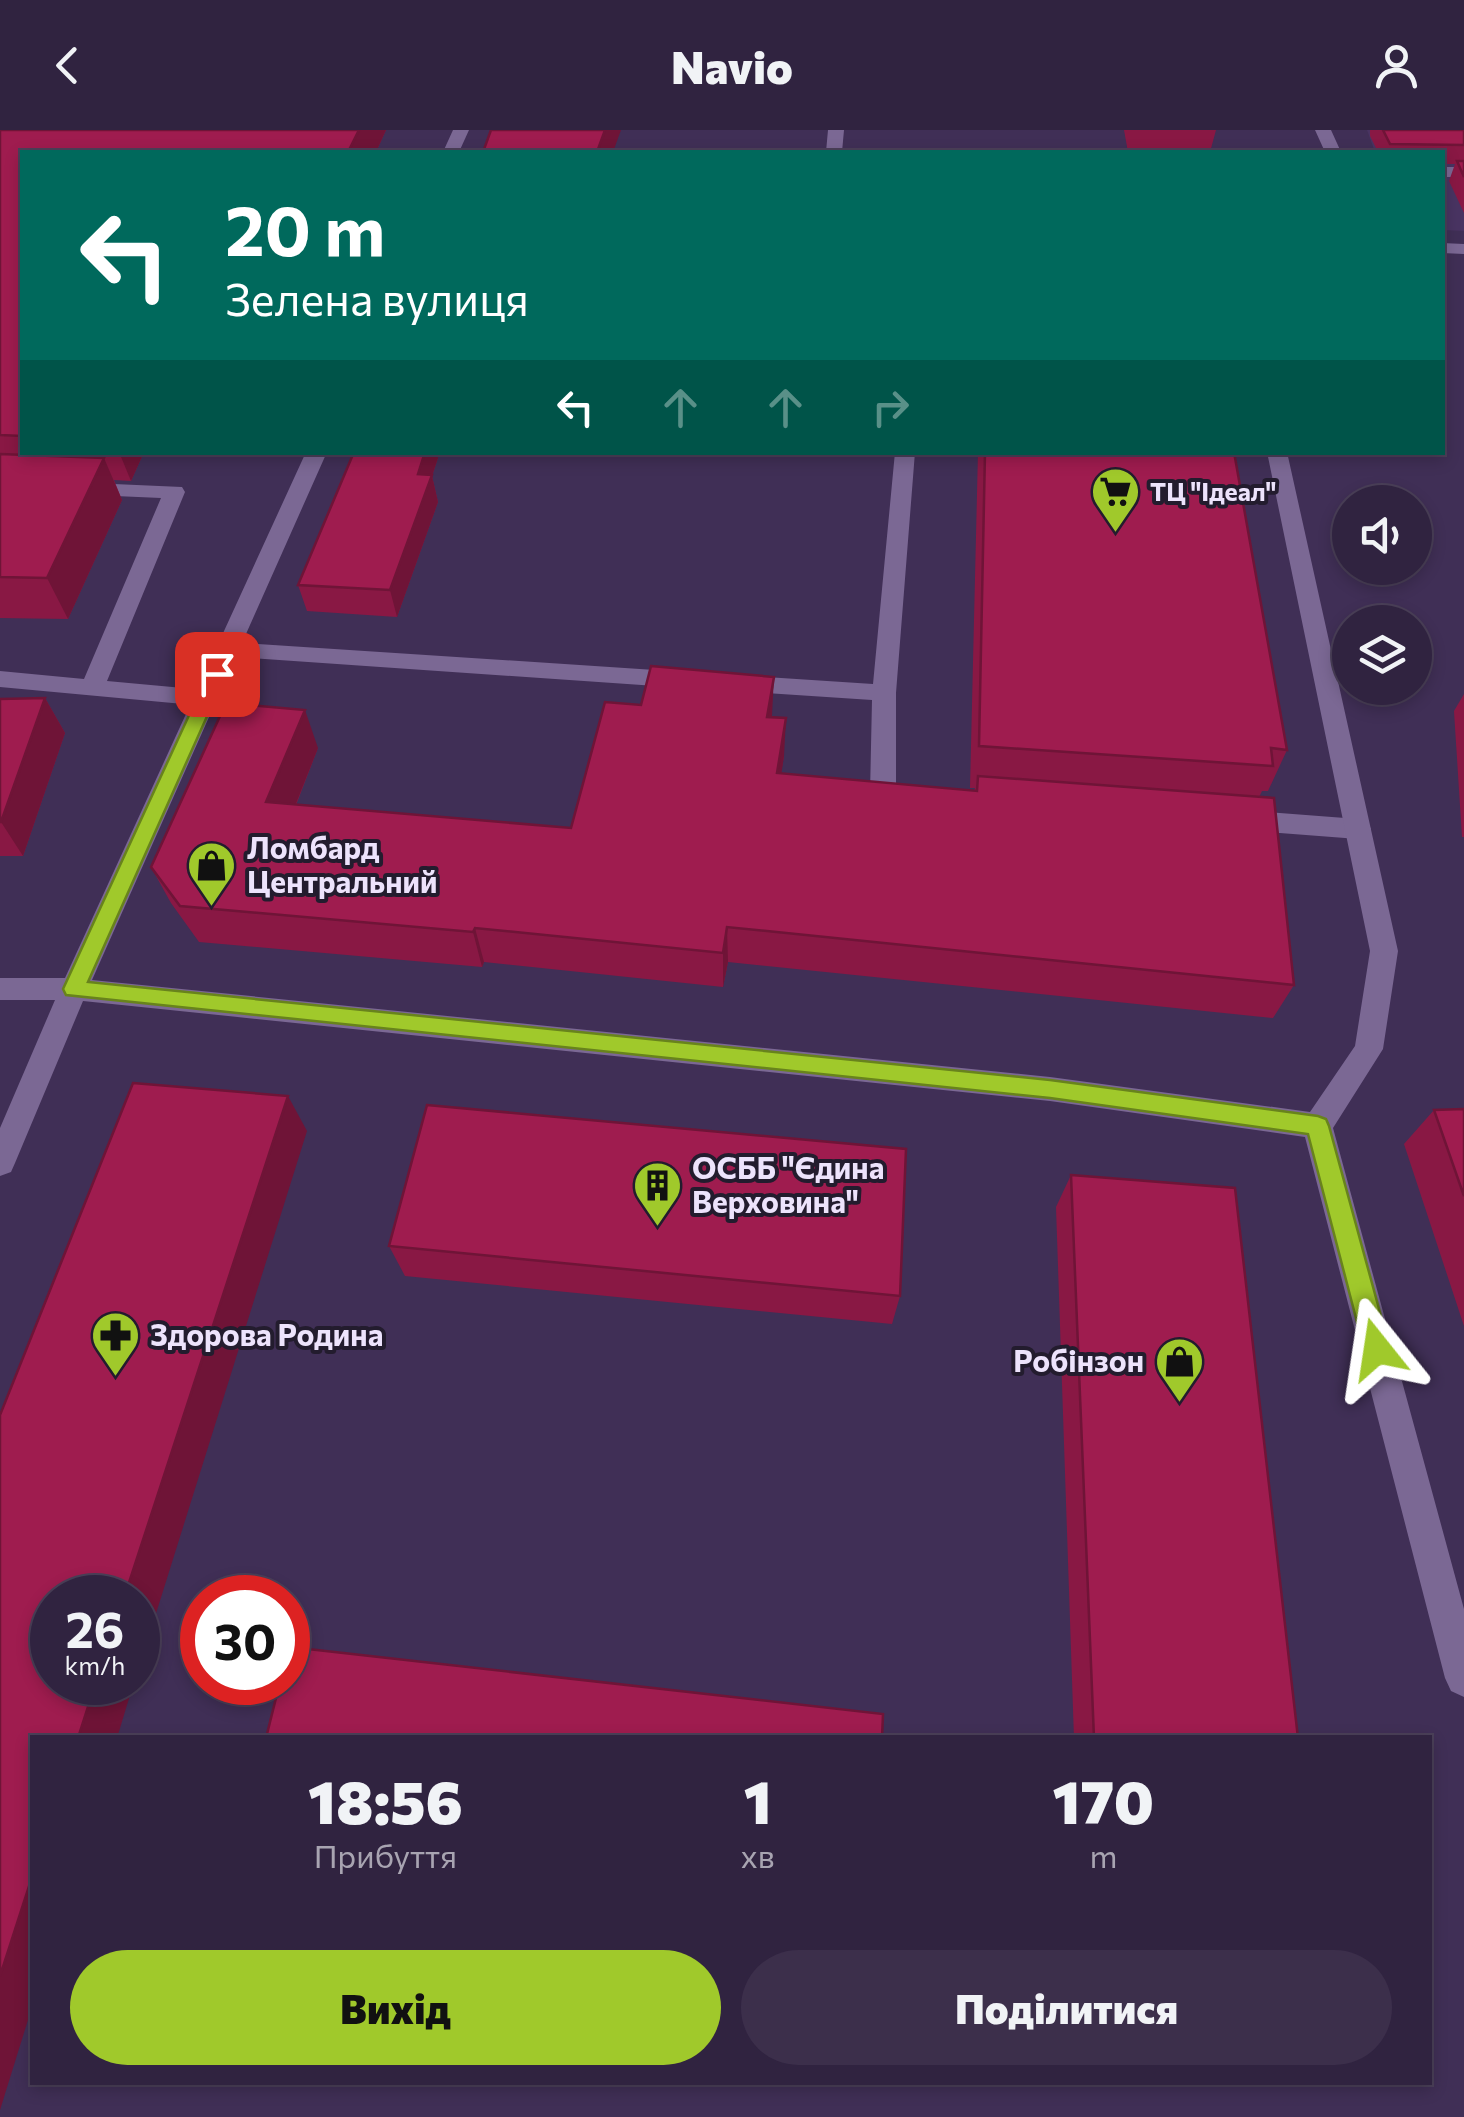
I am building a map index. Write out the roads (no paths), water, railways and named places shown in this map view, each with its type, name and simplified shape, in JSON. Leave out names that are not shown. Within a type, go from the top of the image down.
[{"type":"street","points":[[0,1164],[74,989],[316,455]]},
{"type":"street","points":[[905,455],[884,693],[883,794],[942,798]]},
{"type":"street","points":[[1278,455],[1384,952],[1368,1049],[1318,1126],[1464,1678]]},
{"type":"street","points":[[0,485],[174,492],[92,688]]},
{"type":"street","points":[[229,650],[884,693]]},
{"type":"street","points":[[0,679],[205,698]]},
{"type":"street","points":[[1220,819],[1358,829]]},
{"type":"street","points":[[0,989],[74,989],[1050,1089],[1318,1126]]},
{"type":"place","name":"ТЦ \"Ідеал\"","points":[[1115,534]]},
{"type":"place","name":"Ломбард Центральний","points":[[212,908]]},
{"type":"place","name":"ОСББ \"Єдина Верховина\"","points":[[657,1228]]},
{"type":"place","name":"Здорова Родина","points":[[115,1378]]},
{"type":"place","name":"Робінзон","points":[[1179,1404]]}]
